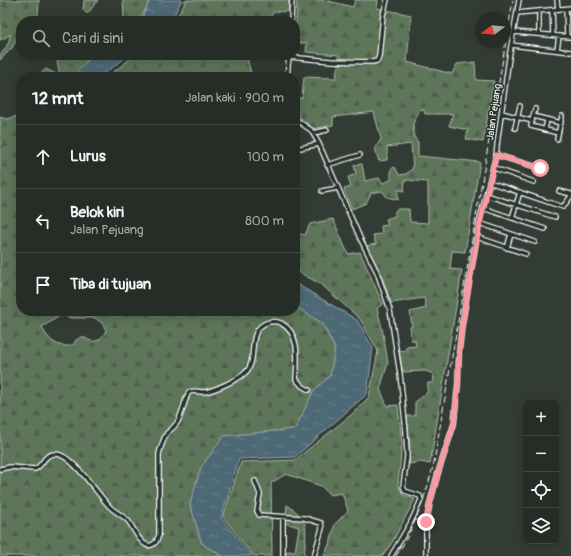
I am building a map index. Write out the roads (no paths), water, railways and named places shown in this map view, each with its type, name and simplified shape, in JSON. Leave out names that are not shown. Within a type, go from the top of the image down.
[{"type":"street","points":[[291,16],[292,0]]},
{"type":"street","points":[[300,57],[331,61],[377,61],[379,56],[383,15],[387,0]]},
{"type":"street","name":"Jalan Pejuang","points":[[511,45],[519,0]]},
{"type":"street","points":[[556,0],[558,10]]},
{"type":"street","points":[[517,13],[571,8]]},
{"type":"street","points":[[514,32],[569,37],[566,9]]},
{"type":"street","points":[[552,10],[553,35]]},
{"type":"street","points":[[539,11],[539,34]]},
{"type":"street","points":[[557,50],[559,36]]},
{"type":"street","points":[[511,45],[571,52]]},
{"type":"street","name":"Jalan Pejuang","points":[[426,556],[426,522],[430,503],[454,424],[460,345],[477,237],[489,182],[494,168],[511,48]]},
{"type":"street","points":[[287,72],[289,60]]},
{"type":"street","points":[[515,128],[520,106]]},
{"type":"street","points":[[529,133],[535,109]]},
{"type":"street","points":[[502,113],[532,121]]},
{"type":"street","points":[[533,116],[561,123]]},
{"type":"street","points":[[557,139],[562,116]]},
{"type":"street","points":[[545,130],[547,120]]},
{"type":"street","points":[[300,122],[313,133],[319,144],[360,238],[377,272],[390,310],[406,432],[407,452],[404,488],[409,493],[421,498],[421,502],[410,524],[391,556]]},
{"type":"street","points":[[531,126],[558,134]]},
{"type":"street","points":[[313,133],[327,130]]},
{"type":"street","points":[[300,148],[319,144]]},
{"type":"street","points":[[327,165],[360,154]]},
{"type":"street","points":[[496,155],[540,168]]},
{"type":"street","points":[[494,168],[534,182]]},
{"type":"street","points":[[489,182],[563,207],[571,195],[559,191]]},
{"type":"street","points":[[322,191],[338,188]]},
{"type":"street","points":[[512,218],[520,192]]},
{"type":"street","points":[[486,195],[555,218]]},
{"type":"street","points":[[483,208],[545,229]]},
{"type":"street","points":[[480,223],[535,242]]},
{"type":"street","points":[[507,248],[511,234]]},
{"type":"street","points":[[477,237],[526,254]]},
{"type":"street","points":[[0,469],[10,467],[35,469],[38,468],[44,458],[54,453],[61,455],[74,465],[110,507],[128,521],[143,543],[151,545],[156,542],[158,535],[161,446],[168,433],[177,424],[189,392],[195,390],[204,392],[214,390],[244,375],[250,369],[253,355],[253,344],[258,329],[264,324],[273,321],[288,328],[295,339],[297,355],[296,379],[302,386],[309,390]]},
{"type":"street","points":[[255,481],[260,494],[257,509],[258,515],[304,518],[321,523],[322,528],[314,556]]},
{"type":"street","points":[[283,517],[283,556]]},
{"type":"water","points":[[150,0],[182,0],[174,16],[143,16]]},
{"type":"water","points":[[88,60],[122,60],[106,72],[77,72]]},
{"type":"water","points":[[300,286],[357,320],[373,348],[367,394],[295,457],[239,459],[221,518],[252,556],[223,556],[202,544],[190,504],[201,467],[224,436],[295,429],[314,390],[330,376],[335,348],[322,323],[300,309]]},
{"type":"railway","points":[[396,556],[409,534],[419,511],[434,462],[513,0]]}]
